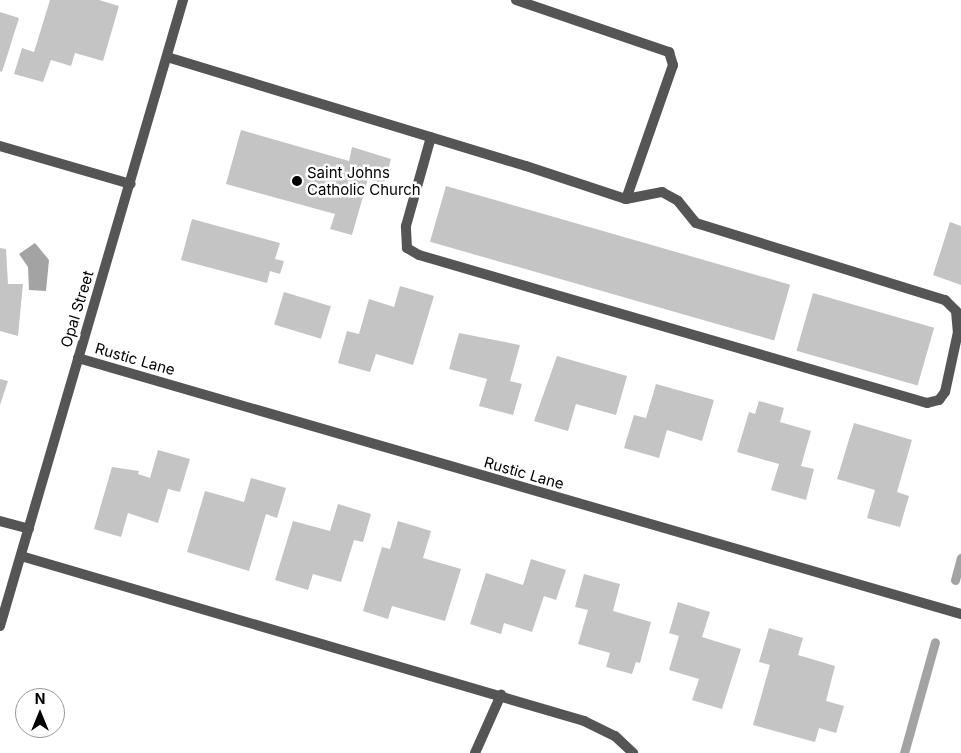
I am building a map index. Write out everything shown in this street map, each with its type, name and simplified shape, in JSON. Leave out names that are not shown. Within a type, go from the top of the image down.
[{"type":"street","name":"Opal Street","points":[[0,626],[184,0]]},
{"type":"street","points":[[516,0],[669,52],[673,65],[626,199]]},
{"type":"street","points":[[167,57],[431,138],[626,199],[662,192],[678,201],[696,223],[945,300],[956,311],[958,332],[945,392],[939,400],[927,403],[419,255],[407,248],[406,226],[431,138]]},
{"type":"street","points":[[0,146],[131,184]]},
{"type":"street","name":"Rustic Lane","points":[[78,358],[961,614]]},
{"type":"street","points":[[0,521],[29,528]]},
{"type":"street","points":[[21,556],[584,721],[615,736],[633,753]]},
{"type":"street","points":[[475,753],[501,696]]},
{"type":"shaded area","points":[[35,243],[49,260],[46,291],[29,290],[28,267],[19,254]]},
{"type":"building","points":[[50,0],[99,0],[119,6],[103,61],[75,53],[71,66],[51,60],[43,82],[14,74],[22,48],[34,52]]},
{"type":"building","points":[[0,12],[19,18],[2,72],[0,71]]},
{"type":"building","name":"Saint Johns Catholic Church","points":[[241,130],[349,161],[352,147],[391,159],[384,184],[368,179],[352,235],[330,229],[335,214],[226,184]]},
{"type":"building","points":[[446,186],[790,285],[774,340],[430,242]]},
{"type":"building","points":[[192,219],[280,243],[275,259],[284,261],[280,274],[270,271],[267,283],[181,260]]},
{"type":"building","points":[[950,222],[961,226],[961,285],[933,275]]},
{"type":"building","points":[[0,248],[6,249],[8,284],[23,284],[18,336],[0,331]]},
{"type":"building","points":[[400,286],[434,296],[413,365],[376,354],[370,372],[338,363],[347,331],[359,334],[369,299],[394,307]]},
{"type":"building","points":[[284,292],[331,306],[321,339],[274,325]]},
{"type":"building","points":[[813,293],[934,328],[918,385],[796,351]]},
{"type":"building","points":[[459,333],[520,345],[510,381],[522,384],[513,415],[479,406],[487,379],[449,369]]},
{"type":"building","points":[[557,356],[627,376],[616,415],[576,404],[568,431],[534,421]]},
{"type":"building","points":[[0,379],[8,381],[0,405]]},
{"type":"building","points":[[656,384],[714,400],[702,441],[667,430],[659,458],[624,448],[634,415],[646,418]]},
{"type":"building","points":[[759,401],[784,408],[780,422],[811,431],[801,466],[814,469],[806,500],[771,490],[779,464],[737,452],[749,412],[755,414]]},
{"type":"building","points":[[854,423],[912,440],[897,492],[909,496],[900,527],[867,518],[875,490],[837,479]]},
{"type":"building","points":[[158,450],[190,459],[180,492],[168,489],[158,523],[128,513],[121,537],[94,529],[112,467],[139,471],[138,474],[150,478]]},
{"type":"building","points":[[251,478],[286,488],[277,518],[266,514],[249,571],[187,552],[205,491],[244,502]]},
{"type":"building","points":[[338,504],[371,514],[363,542],[354,540],[341,582],[313,574],[308,590],[275,580],[293,521],[330,531]]},
{"type":"building","points":[[398,521],[431,531],[423,558],[461,569],[445,621],[392,606],[388,619],[363,611],[382,547],[390,549]]},
{"type":"building","points":[[531,559],[566,570],[556,600],[544,596],[532,632],[504,623],[501,634],[470,624],[486,573],[523,585]]},
{"type":"building","points":[[584,574],[620,584],[613,611],[651,622],[640,663],[636,662],[632,674],[606,667],[610,653],[578,644],[588,610],[575,607]]},
{"type":"building","points":[[678,602],[710,612],[702,637],[741,649],[722,709],[692,700],[699,679],[669,670],[679,636],[669,633]]},
{"type":"building","points":[[769,628],[803,638],[798,655],[835,666],[826,701],[844,706],[836,733],[819,728],[815,742],[753,725],[770,665],[759,662]]},
{"type":"waterway","points":[[955,580],[961,558]]},
{"type":"waterway","points":[[904,753],[935,642]]},
{"type":"place","name":"Saint Johns Catholic Church","points":[[297,181]]}]
